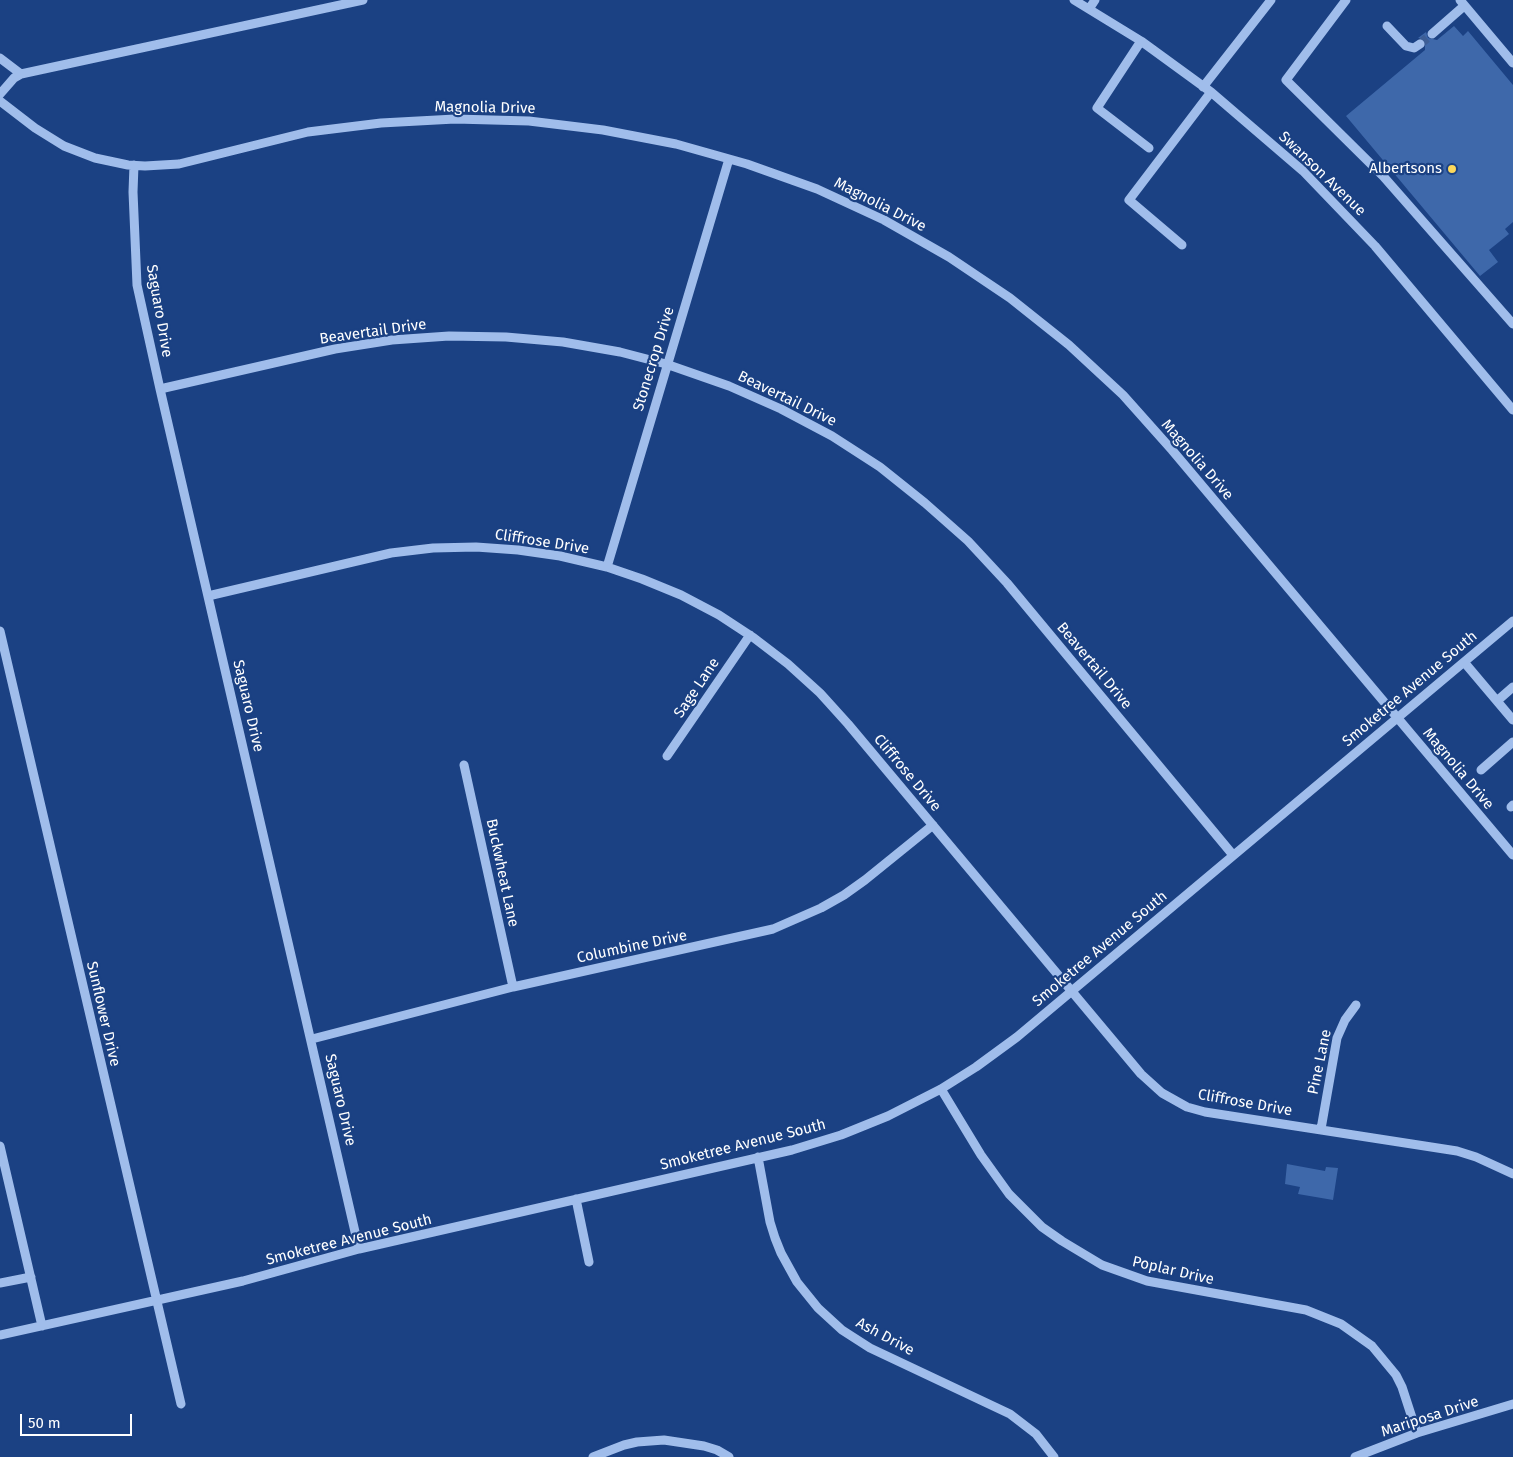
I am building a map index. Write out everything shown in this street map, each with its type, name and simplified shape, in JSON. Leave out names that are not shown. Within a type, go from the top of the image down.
[{"type":"street","points":[[0,94],[14,78],[21,74],[363,0]]},
{"type":"street","name":"Swanson Avenue","points":[[1074,0],[1141,41],[1207,89],[1303,171],[1375,246],[1513,410]]},
{"type":"street","points":[[1089,9],[1095,0]]},
{"type":"street","points":[[1182,245],[1129,200],[1271,0]]},
{"type":"street","points":[[1346,0],[1286,80],[1383,176],[1513,324]]},
{"type":"street","points":[[1432,34],[1462,3],[1509,52],[1513,63]]},
{"type":"street","points":[[1387,26],[1407,47],[1414,48],[1420,44]]},
{"type":"street","points":[[1141,41],[1097,108],[1149,148]]},
{"type":"street","points":[[0,58],[21,74]]},
{"type":"street","name":"Magnolia Drive","points":[[0,101],[35,128],[64,146],[95,158],[134,165],[179,164],[308,132],[381,123],[455,119],[529,121],[603,130],[676,144],[747,164],[817,189],[884,220],[949,257],[1003,293],[1069,345],[1123,395],[1172,450],[1512,853]]},
{"type":"street","name":"Stonecrop Drive","points":[[606,567],[729,159]]},
{"type":"street","name":"Saguaro Drive","points":[[134,165],[133,192],[137,284],[359,1249]]},
{"type":"street","name":"Beavertail Drive","points":[[160,389],[335,349],[392,340],[449,336],[506,337],[563,342],[620,352],[666,364],[729,386],[832,436],[880,467],[968,541],[1007,583],[1233,855]]},
{"type":"street","name":"Cliffrose Drive","points":[[208,596],[391,553],[433,548],[476,547],[560,556],[606,567],[681,595],[719,615],[750,635],[788,664],[820,693],[1147,1081],[1170,1098],[1205,1112],[1457,1151],[1476,1157],[1513,1174]]},
{"type":"street","name":"Smoketree Avenue South","points":[[0,1335],[243,1281],[359,1249],[792,1150],[841,1135],[888,1116],[941,1089],[976,1067],[1017,1037],[1513,621]]},
{"type":"street","name":"Sunflower Drive","points":[[0,631],[180,1404]]},
{"type":"street","name":"Sage Lane","points":[[667,756],[750,635]]},
{"type":"street","points":[[1464,662],[1513,720]]},
{"type":"street","points":[[1497,701],[1513,687]]},
{"type":"street","points":[[1481,770],[1513,742]]},
{"type":"street","name":"Buckwheat Lane","points":[[464,765],[513,987]]},
{"type":"street","name":"Columbine Drive","points":[[312,1039],[513,987],[748,936],[798,920],[851,890],[933,825]]},
{"type":"street","name":"Pine Lane","points":[[1320,1129],[1337,1038],[1345,1020],[1356,1005]]},
{"type":"street","name":"Poplar Drive","points":[[941,1089],[981,1155],[1009,1194],[1025,1211],[1062,1241],[1102,1265],[1147,1281],[1306,1310],[1341,1324],[1372,1346],[1392,1370],[1402,1387],[1417,1433]]},
{"type":"street","points":[[0,1146],[42,1326]]},
{"type":"street","name":"Ash Drive","points":[[758,1157],[770,1222],[778,1245],[797,1282],[818,1308],[842,1330],[870,1348],[1010,1414],[1036,1434],[1054,1457]]},
{"type":"street","points":[[576,1199],[589,1262]]},
{"type":"street","points":[[0,1283],[31,1278]]},
{"type":"street","name":"Mariposa Drive","points":[[1355,1457],[1417,1433],[1513,1404]]},
{"type":"street","points":[[593,1457],[624,1445],[664,1440],[704,1446],[717,1450],[729,1457]]},
{"type":"building","name":"Albertsons","points":[[1454,26],[1463,36],[1468,31],[1513,85],[1513,222],[1505,229],[1509,234],[1489,250],[1498,262],[1480,276],[1346,116],[1425,50],[1425,41],[1422,38],[1418,38],[1426,32],[1428,38],[1437,40]]},
{"type":"building","points":[[1287,1164],[1325,1171],[1326,1167],[1338,1168],[1333,1200],[1298,1194],[1300,1187],[1285,1184]]},
{"type":"tunnel","points":[[1420,44],[1432,34]]},
{"type":"place","name":"Albertsons","points":[[1452,169]]}]
